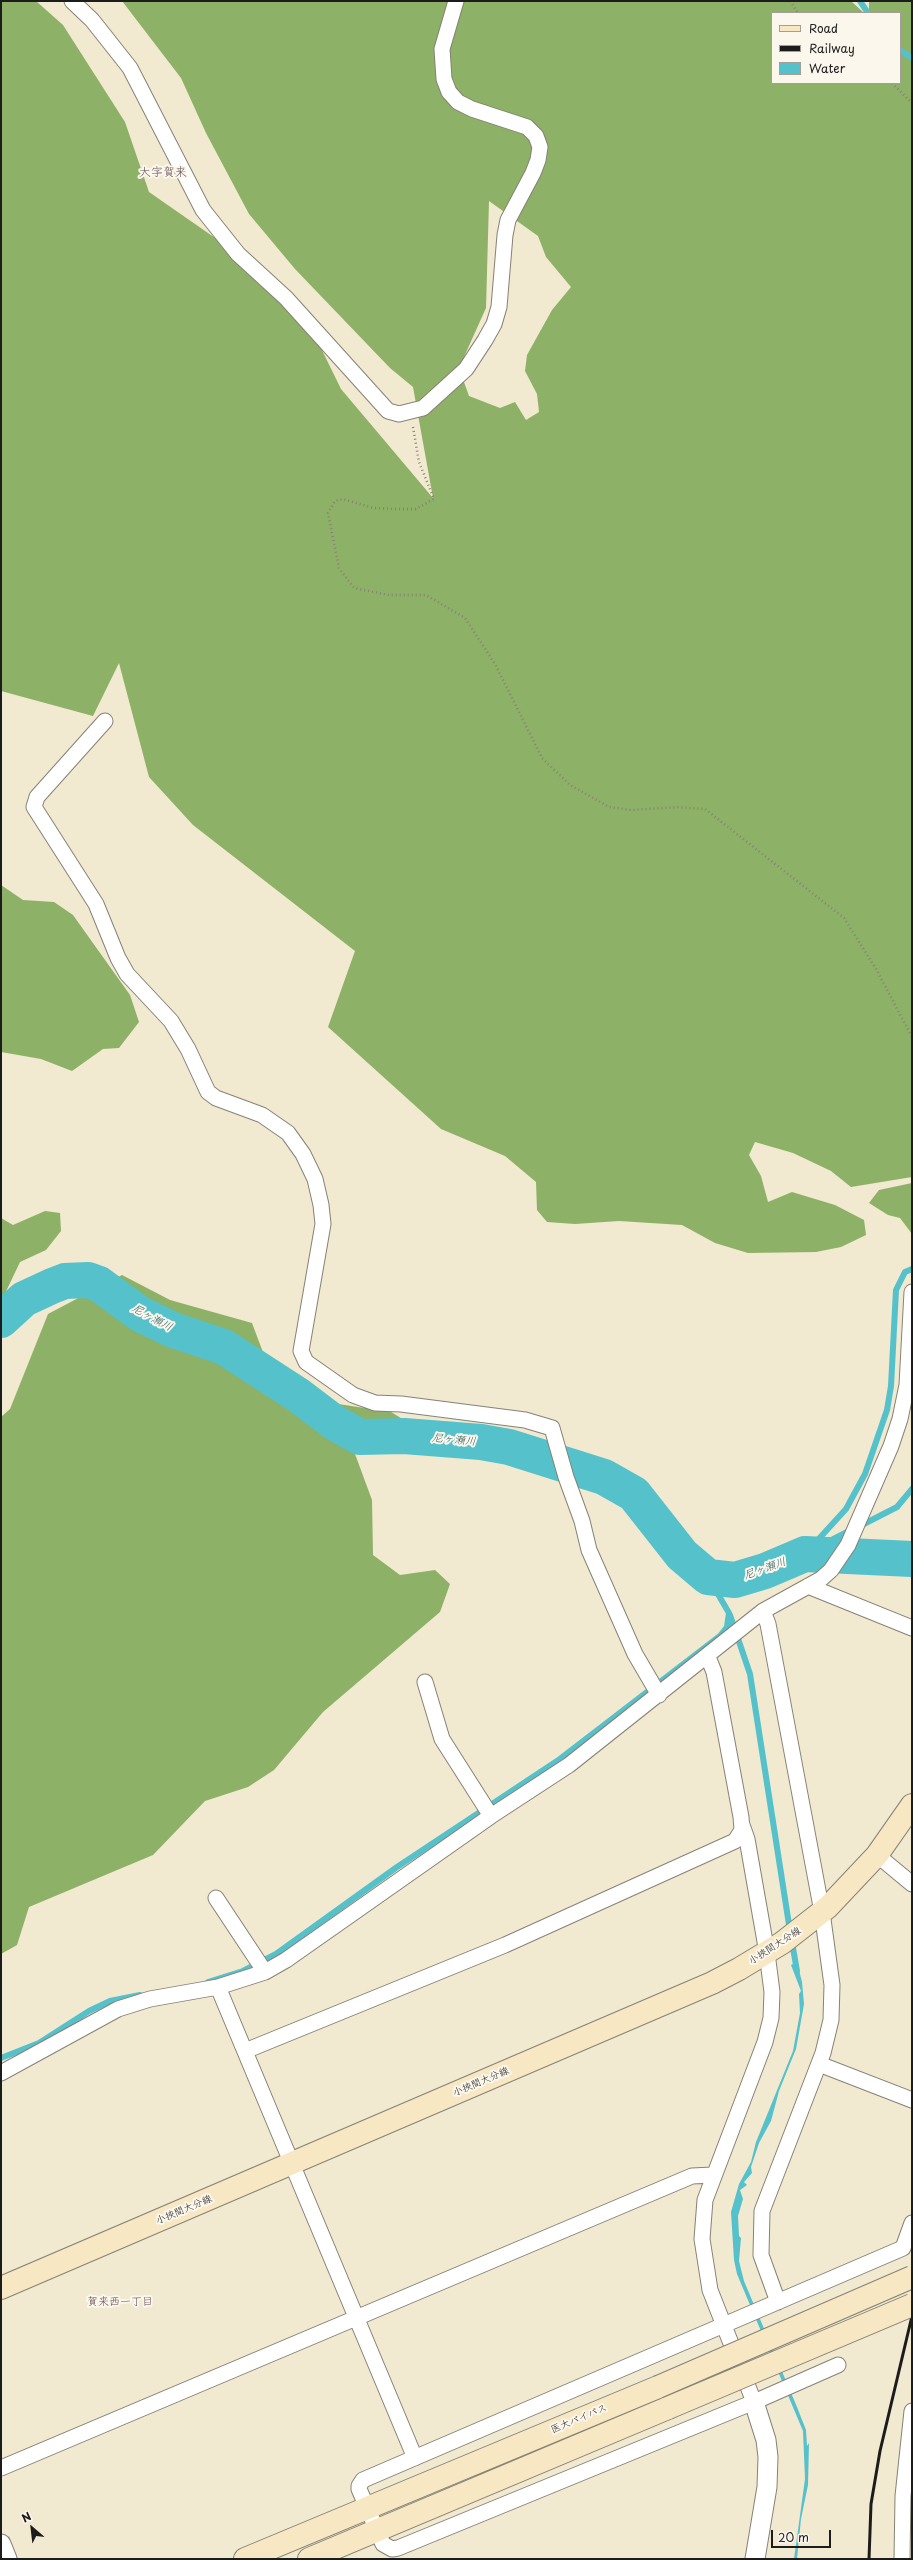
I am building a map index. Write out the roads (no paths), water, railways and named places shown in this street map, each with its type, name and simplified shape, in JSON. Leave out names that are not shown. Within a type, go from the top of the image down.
[{"type":"main road","name":"小挾間大分線","points":[[1,2288],[712,1983],[782,1942],[822,1912],[876,1855],[912,1805]]},
{"type":"main road","name":"医大バイパス","points":[[245,2559],[658,2386],[912,2277]]},
{"type":"main road","points":[[309,2559],[912,2305]]},
{"type":"street","points":[[72,1],[92,20],[130,68],[203,210],[238,254],[286,298],[388,411],[398,414],[423,408],[466,369],[494,324],[502,292],[504,241],[508,220],[534,173],[540,147],[536,136],[527,127],[472,109],[458,102],[449,92],[444,79],[442,50],[456,1]]},
{"type":"street","points":[[105,721],[37,797],[34,807],[96,904],[118,958],[127,974],[172,1021],[188,1049],[208,1092],[216,1098],[262,1115],[288,1133],[304,1154],[315,1179],[321,1205],[323,1224],[301,1351],[306,1362],[353,1395],[375,1403],[401,1404],[525,1420],[552,1428],[566,1477],[599,1576],[635,1654],[659,1695]]},
{"type":"street","points":[[1,2073],[118,2009],[150,1999],[218,1987],[265,1972],[286,1960],[491,1816],[569,1765],[708,1657],[763,1611],[821,1579],[838,1563],[892,1446],[906,1396],[912,1292]]},
{"type":"street","points":[[808,1586],[912,1628]]},
{"type":"street","points":[[763,1611],[768,1624],[822,1912],[832,2003],[827,2035],[819,2064],[762,2211],[761,2255],[778,2302]]},
{"type":"street","points":[[708,1657],[714,1672],[742,1825],[782,1942],[772,1992],[768,2029],[705,2200],[702,2239],[707,2277],[724,2326],[754,2402],[766,2440],[768,2457],[767,2488],[755,2559]]},
{"type":"street","points":[[425,1682],[442,1739],[491,1816]]},
{"type":"street","points":[[245,2051],[504,1945],[731,1843],[739,1836],[742,1825]]},
{"type":"street","points":[[876,1855],[912,1884]]},
{"type":"street","points":[[216,1898],[265,1972]]},
{"type":"street","points":[[218,1987],[415,2458]]},
{"type":"street","points":[[819,2064],[912,2100]]},
{"type":"street","points":[[1,2468],[358,2319],[692,2176],[713,2175]]},
{"type":"street","points":[[838,2365],[754,2402],[398,2548],[386,2548],[359,2490],[360,2483],[415,2458],[903,2248],[912,2223]]},
{"type":"street","points":[[902,2559],[903,2496],[912,2410]]},
{"type":"street","points":[[1,2544],[8,2559]]},
{"type":"water","points":[[797,1962],[802,1982],[804,2004],[796,2049],[779,2091],[771,2121],[759,2143],[751,2167],[752,2173],[744,2182],[747,2185],[740,2190],[743,2199],[738,2216],[739,2236],[741,2238],[739,2261],[744,2281],[806,2430],[807,2446],[809,2443],[808,2485],[801,2519],[797,2559],[794,2559],[805,2479],[803,2431],[737,2274],[734,2260],[731,2212],[739,2184],[751,2162],[756,2142],[793,2051],[800,2013],[799,1994],[801,1991],[791,1965]]},
{"type":"waterway","points":[[860,1],[867,12]]},
{"type":"waterway","points":[[901,51],[912,58]]},
{"type":"waterway","points":[[805,1554],[846,1509],[865,1474],[887,1410],[891,1386],[896,1290],[905,1272],[912,1269]]},
{"type":"waterway","name":"尼ヶ瀬川","points":[[1,1320],[24,1299],[52,1286],[65,1281],[88,1280],[99,1284],[140,1314],[173,1330],[224,1347],[298,1395],[335,1423],[360,1437],[404,1436],[481,1442],[509,1447],[604,1477],[634,1494],[682,1555],[708,1577],[735,1580],[765,1571],[805,1554],[912,1559]]},
{"type":"waterway","points":[[860,1526],[897,1507],[912,1489]]},
{"type":"waterway","points":[[810,1551],[851,1530]]},
{"type":"waterway","points":[[208,1982],[243,1971],[276,1954],[397,1867],[560,1759],[720,1636],[727,1627],[729,1613],[708,1577]]},
{"type":"waterway","points":[[730,1615],[750,1674],[790,1931]]},
{"type":"waterway","points":[[792,1942],[797,1971]]},
{"type":"waterway","points":[[1,2058],[39,2043],[89,2011],[110,2001],[140,1995]]},
{"type":"railway","points":[[869,2559],[871,2504],[880,2451],[912,2316]]},
{"type":"district","name":"大字賀来","points":[[163,173]]},
{"type":"district","name":"賀来西一丁目","points":[[120,2302]]}]
